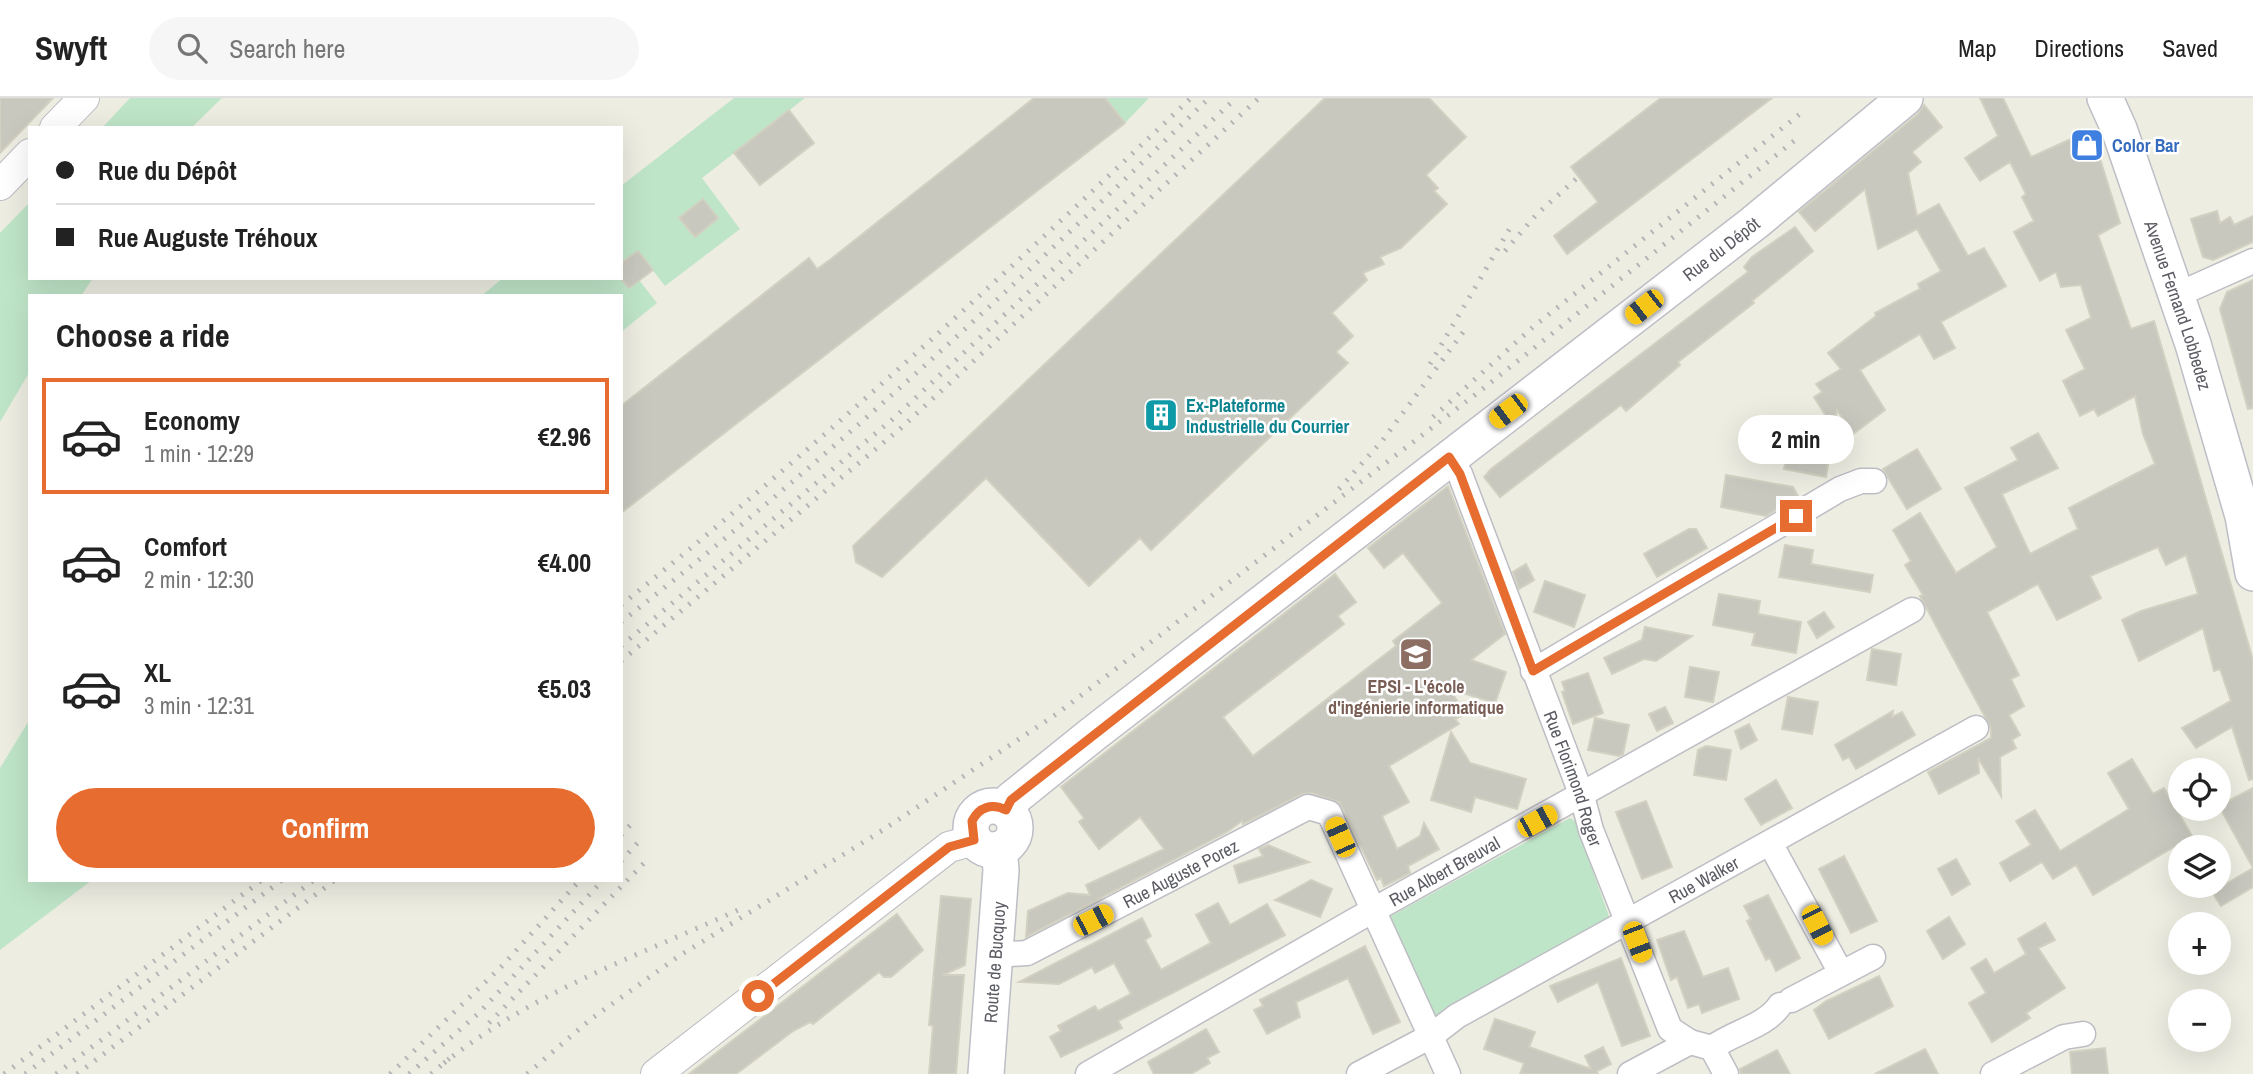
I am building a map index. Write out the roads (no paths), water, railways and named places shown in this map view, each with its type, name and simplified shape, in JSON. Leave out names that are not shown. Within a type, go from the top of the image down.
[{"type":"main road","name":"Rue du Dépôt","points":[[1006,810],[1011,800],[1093,734],[1754,223],[1905,98]]},
{"type":"main road","name":"Avenue Fernand Lobbedez","points":[[2105,98],[2119,129],[2177,295],[2248,524],[2253,573]]},
{"type":"main road","name":"Route de Bucquoy","points":[[986,1074],[1001,870],[986,845],[970,827],[975,814],[993,806],[1006,810]]},
{"type":"street","points":[[57,126],[84,98]]},
{"type":"street","points":[[0,185],[28,156]]},
{"type":"street","points":[[2177,295],[2253,261]]},
{"type":"street","name":"Rue Florimond Roger","points":[[1449,457],[1460,474],[1581,796],[1591,830],[1629,920],[1670,1029],[1701,1045],[1726,1074]]},
{"type":"street","points":[[1533,671],[1840,489],[1861,481],[1874,481]]},
{"type":"street","name":"Rue Albert Breuval","points":[[1088,1074],[1912,610]]},
{"type":"street","name":"Rue Walker","points":[[1359,1074],[1431,1036],[1457,1016],[1976,728]]},
{"type":"street","name":"Rue Auguste Porez","points":[[994,955],[1027,953],[1308,807],[1329,813],[1374,911]]},
{"type":"street","points":[[1770,843],[1841,973]]},
{"type":"street","points":[[656,1074],[949,847],[986,845]]},
{"type":"street","points":[[1374,911],[1448,1074]]},
{"type":"street","points":[[1630,1074],[1772,1017],[1785,1003],[1874,957]]},
{"type":"street","points":[[1993,1074],[2064,1037],[2083,1034]]},
{"type":"railway","points":[[623,603],[768,483],[911,358],[1191,98]]},
{"type":"railway","points":[[623,620],[774,498],[922,368],[1209,98]]},
{"type":"railway","points":[[623,644],[894,418],[1236,98]]},
{"type":"railway","points":[[623,659],[901,428],[1259,98]]},
{"type":"railway","points":[[1433,417],[1533,327],[1805,110]]},
{"type":"railway","points":[[527,1074],[591,1019],[679,956],[883,830],[1058,713],[1480,391],[1799,137]]},
{"type":"railway","points":[[1505,251],[1536,215],[1576,179]]},
{"type":"railway","points":[[1430,364],[1513,223]]},
{"type":"railway","points":[[1339,489],[1382,441],[1467,327]]},
{"type":"railway","points":[[623,833],[636,819]]},
{"type":"railway","points":[[623,859],[643,837]]},
{"type":"railway","points":[[489,1023],[645,862]]},
{"type":"railway","points":[[4,1074],[259,882]]},
{"type":"railway","points":[[25,1074],[279,882]]},
{"type":"railway","points":[[56,1074],[311,882]]},
{"type":"railway","points":[[77,1074],[332,882]]},
{"type":"railway","points":[[390,1074],[503,965],[578,882]]},
{"type":"railway","points":[[409,1074],[480,1012],[601,882]]},
{"type":"railway","points":[[444,1063],[479,1037],[550,995],[738,910]]},
{"type":"railway","points":[[431,1074],[450,1058]]},
{"type":"place","name":"Color Bar","points":[[2087,145]]},
{"type":"place","name":"Ex-Plateforme Industrielle du Courrier","points":[[1161,415]]},
{"type":"place","name":"EPSI - L'école d'ingénierie informatique","points":[[1416,654]]}]
